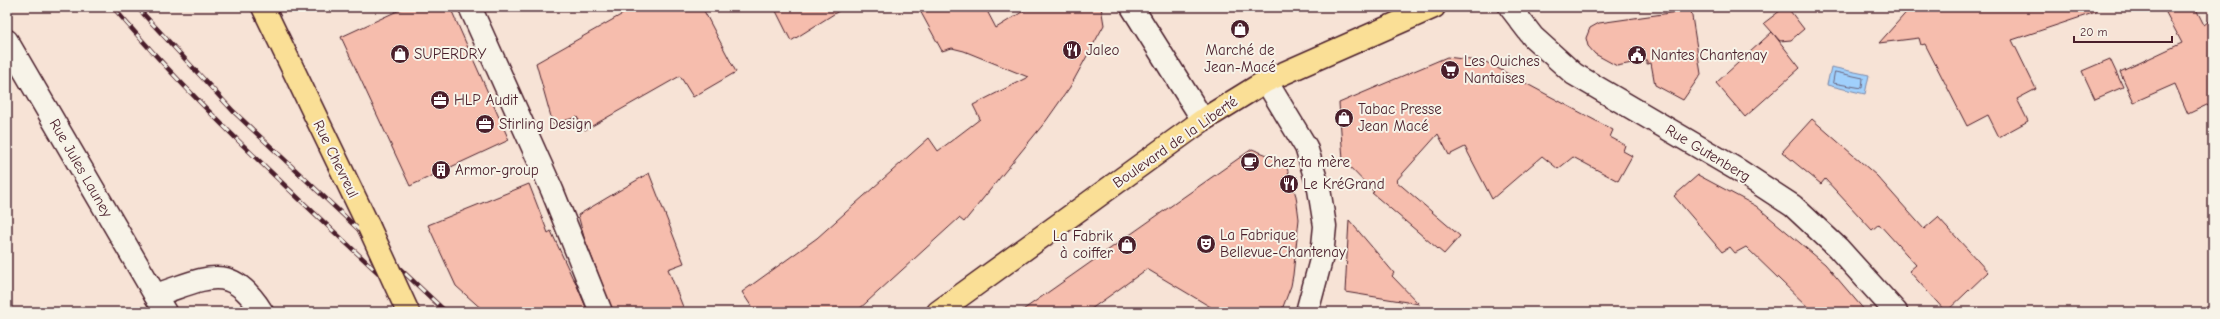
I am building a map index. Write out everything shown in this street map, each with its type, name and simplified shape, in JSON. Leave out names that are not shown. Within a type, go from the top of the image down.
[{"type":"main road","name":"Rue Chevreul","points":[[263,7],[369,227],[408,312]]},
{"type":"main road","name":"Boulevard de la Liberté","points":[[938,312],[1203,120],[1266,81],[1434,7]]},
{"type":"street","points":[[470,7],[552,190],[602,312]]},
{"type":"street","points":[[1132,7],[1203,120]]},
{"type":"street","name":"Rue Gutenberg","points":[[1510,7],[1533,37],[1574,74],[1738,170],[1793,206],[1838,248],[1896,312]]},
{"type":"street","name":"Rue Jules Launey","points":[[7,42],[160,303],[209,278],[223,278],[235,281],[244,288],[262,312]]},
{"type":"street","points":[[1266,81],[1306,146],[1319,189],[1325,226],[1322,256],[1316,284],[1307,312]]},
{"type":"water","points":[[1831,67],[1869,75],[1865,94],[1827,85]]},
{"type":"building","points":[[406,7],[450,7],[509,140],[410,186],[341,37]]},
{"type":"building","points":[[635,7],[702,7],[736,72],[693,97],[680,76],[585,130],[577,117],[553,124],[536,63]]},
{"type":"building","points":[[774,7],[845,7],[791,41]]},
{"type":"building","points":[[918,7],[985,7],[996,28],[1030,7],[1101,7],[1104,25],[1070,87],[1046,121],[964,222],[959,218],[856,312],[755,312],[742,292],[817,238],[929,138],[938,151],[980,119],[973,105],[1028,77],[964,51],[952,48],[942,51]]},
{"type":"building","points":[[1787,7],[1804,29],[1791,40],[1780,41],[1764,23]]},
{"type":"building","points":[[1911,7],[2096,7],[2096,12],[2012,40],[2036,89],[2017,99],[2028,121],[1999,137],[1988,115],[1967,126],[1925,44],[1921,45],[1919,38],[1879,43]]},
{"type":"building","points":[[2163,7],[2195,7],[2204,25],[2213,18],[2213,102],[2188,114],[2175,84],[2134,102],[2120,72],[2182,43]]},
{"type":"building","name":"Nantes Chantenay","points":[[1691,10],[1701,74],[1683,100],[1655,85],[1651,63],[1647,64],[1647,60],[1617,66],[1595,54],[1588,46],[1586,38],[1590,28],[1599,23]]},
{"type":"building","points":[[1772,32],[1800,68],[1745,117],[1716,83]]},
{"type":"building","points":[[1447,57],[1486,62],[1613,130],[1610,137],[1625,145],[1623,151],[1632,156],[1618,181],[1573,157],[1558,169],[1542,156],[1492,199],[1465,147],[1449,155],[1438,134],[1396,181],[1460,236],[1444,254],[1372,193],[1374,192],[1343,160],[1339,103]]},
{"type":"building","points":[[2110,59],[2123,87],[2095,99],[2082,71]]},
{"type":"building","points":[[1812,119],[1877,176],[1924,229],[1938,217],[1988,272],[1946,312],[1909,271],[1916,265],[1879,224],[1872,230],[1825,179],[1821,184],[1782,152]]},
{"type":"building","points":[[1252,149],[1285,162],[1296,196],[1299,219],[1293,275],[1291,286],[1281,312],[1219,312],[1147,269],[1087,312],[1020,312]]},
{"type":"building","points":[[649,173],[684,263],[668,269],[685,312],[613,312],[584,237],[578,215]]},
{"type":"building","points":[[1698,175],[1756,206],[1825,264],[1866,312],[1813,312],[1746,247],[1735,253],[1730,247],[1722,252],[1674,196]]},
{"type":"building","points":[[529,184],[548,233],[551,231],[588,312],[485,312],[456,286],[428,225]]},
{"type":"building","points":[[1349,220],[1394,273],[1392,276],[1419,304],[1345,292]]},
{"type":"railway","points":[[113,7],[185,87],[223,126],[420,312]]},
{"type":"railway","points":[[137,7],[233,111],[446,312]]},
{"type":"place","name":"Marché de Jean-Macé","points":[[1240,29]]},
{"type":"place","name":"Jaleo","points":[[1072,50]]},
{"type":"place","name":"SUPERDRY","points":[[400,54]]},
{"type":"place","name":"Nantes Chantenay","points":[[1637,55]]},
{"type":"place","name":"Les Ouiches Nantaises","points":[[1450,70]]},
{"type":"place","name":"HLP Audit","points":[[440,100]]},
{"type":"place","name":"Tabac Presse Jean Macé","points":[[1344,118]]},
{"type":"place","name":"Stirling Design","points":[[485,124]]},
{"type":"place","name":"Chez ta mère","points":[[1250,162]]},
{"type":"place","name":"Armor-group","points":[[441,170]]},
{"type":"place","name":"Le KréGrand","points":[[1289,184]]},
{"type":"place","name":"La Fabrique Bellevue-Chantenay","points":[[1206,244]]},
{"type":"place","name":"La Fabrik à coiffer","points":[[1127,245]]}]
